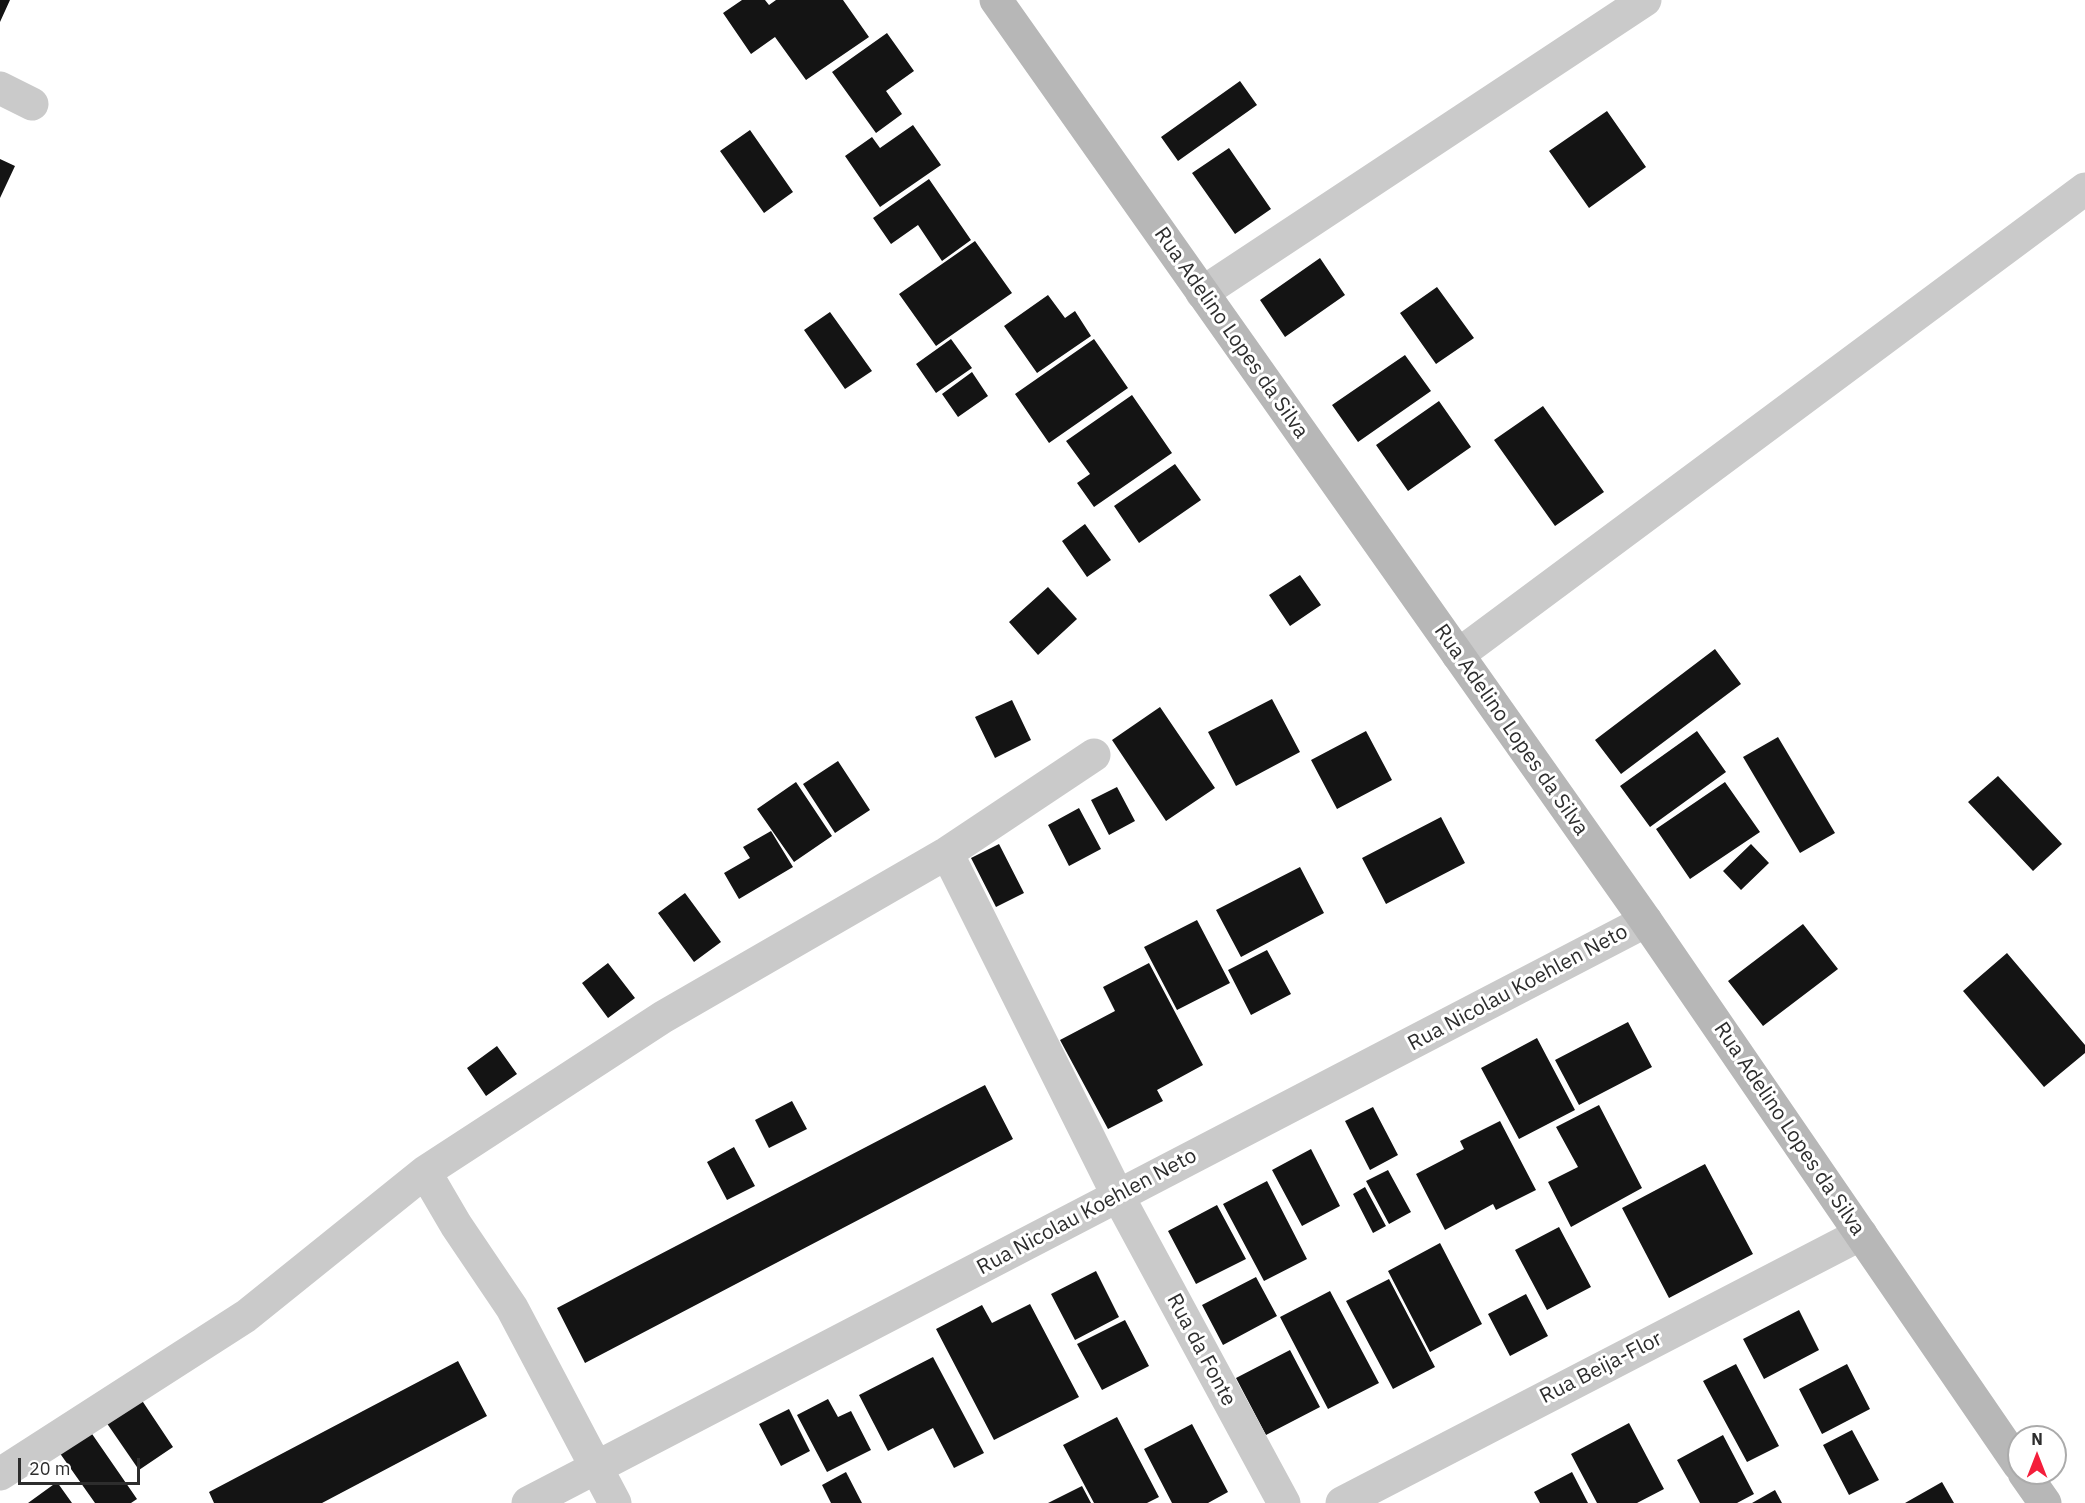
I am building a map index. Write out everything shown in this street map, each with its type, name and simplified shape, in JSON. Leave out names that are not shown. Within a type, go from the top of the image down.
[{"type":"main road","name":"Rua Adelino Lopes da Silva","points":[[996,0],[1646,921],[2007,1448]]},
{"type":"main road","points":[[2032,1485],[2045,1503]]},
{"type":"street","points":[[1202,293],[1645,0]]},
{"type":"street","points":[[0,88],[32,104]]},
{"type":"street","points":[[1458,655],[2085,189]]},
{"type":"street","points":[[0,1474],[246,1316],[424,1172],[663,1017],[947,853],[1094,755]]},
{"type":"street","name":"Rua da Fonte","points":[[947,853],[1118,1196],[1284,1503]]},
{"type":"street","name":"Rua Nicolau Koehlen Neto","points":[[528,1503],[1646,921]]},
{"type":"street","points":[[424,1172],[512,1308],[615,1503]]},
{"type":"street","name":"Rua Beija-Flor","points":[[1342,1503],[1860,1234]]},
{"type":"building","points":[[0,0],[10,0],[0,22]]},
{"type":"building","points":[[742,0],[765,0],[769,5],[776,0],[843,0],[869,37],[806,80],[775,37],[751,54],[723,13]]},
{"type":"building","points":[[887,33],[914,71],[886,91],[902,114],[876,133],[832,72]]},
{"type":"building","points":[[1240,81],[1257,105],[1178,161],[1161,137]]},
{"type":"building","points":[[1607,111],[1646,167],[1589,208],[1549,151]]},
{"type":"building","points":[[913,125],[941,165],[880,207],[845,156],[872,137],[880,148]]},
{"type":"building","points":[[750,130],[793,192],[764,213],[720,151]]},
{"type":"building","points":[[1229,148],[1271,209],[1235,234],[1192,173]]},
{"type":"building","points":[[0,159],[15,166],[0,198]]},
{"type":"building","points":[[929,179],[971,240],[942,261],[918,225],[891,244],[873,218]]},
{"type":"building","points":[[975,241],[1012,293],[936,346],[899,294]]},
{"type":"building","points":[[1320,258],[1345,295],[1285,337],[1260,300]]},
{"type":"building","points":[[1437,287],[1474,338],[1436,364],[1400,313]]},
{"type":"building","points":[[1048,295],[1065,318],[1075,311],[1091,336],[1037,373],[1004,326]]},
{"type":"building","points":[[830,312],[872,371],[845,389],[804,330]]},
{"type":"building","points":[[951,339],[972,368],[936,393],[916,364]]},
{"type":"building","points":[[1094,339],[1128,388],[1049,443],[1015,394]]},
{"type":"building","points":[[1405,355],[1431,391],[1358,442],[1332,405]]},
{"type":"building","points":[[972,372],[988,396],[958,417],[942,394]]},
{"type":"building","points":[[1132,395],[1172,453],[1094,507],[1077,483],[1090,474],[1066,441]]},
{"type":"building","points":[[1439,401],[1471,447],[1408,491],[1376,445]]},
{"type":"building","points":[[1543,406],[1604,492],[1555,526],[1494,440]]},
{"type":"building","points":[[1175,464],[1201,500],[1139,543],[1114,506]]},
{"type":"building","points":[[1085,524],[1111,560],[1087,577],[1062,541]]},
{"type":"building","points":[[1300,575],[1321,605],[1290,626],[1269,595]]},
{"type":"building","points":[[1048,587],[1077,619],[1038,655],[1009,622]]},
{"type":"building","points":[[1715,649],[1741,684],[1621,774],[1595,740]]},
{"type":"building","points":[[1272,699],[1300,752],[1236,786],[1208,732]]},
{"type":"building","points":[[1012,700],[1031,740],[995,758],[975,717]]},
{"type":"building","points":[[1160,707],[1215,788],[1166,821],[1112,740]]},
{"type":"building","points":[[1366,731],[1392,780],[1337,809],[1311,760]]},
{"type":"building","points":[[1697,731],[1726,772],[1650,827],[1620,786]]},
{"type":"building","points":[[1778,737],[1835,833],[1800,853],[1743,757]]},
{"type":"building","points":[[838,761],[870,810],[835,833],[803,784]]},
{"type":"building","points":[[1998,776],[2062,844],[2033,871],[1968,802]]},
{"type":"building","points":[[796,782],[832,836],[794,862],[757,809]]},
{"type":"building","points":[[1725,782],[1760,832],[1690,879],[1656,829]]},
{"type":"building","points":[[1117,787],[1135,821],[1109,835],[1091,800]]},
{"type":"building","points":[[1079,808],[1101,849],[1069,866],[1048,825]]},
{"type":"building","points":[[1441,817],[1465,863],[1386,904],[1362,858]]},
{"type":"building","points":[[771,831],[793,867],[739,899],[724,873],[750,858],[743,847]]},
{"type":"building","points":[[999,844],[1024,893],[996,907],[971,858]]},
{"type":"building","points":[[1751,844],[1769,863],[1741,890],[1723,871]]},
{"type":"building","points":[[1300,867],[1324,913],[1241,957],[1216,910]]},
{"type":"building","points":[[685,893],[721,942],[694,962],[658,913]]},
{"type":"building","points":[[1197,920],[1230,983],[1177,1010],[1144,947]]},
{"type":"building","points":[[1803,924],[1838,969],[1763,1026],[1728,981]]},
{"type":"building","points":[[1267,950],[1291,994],[1251,1015],[1228,970]]},
{"type":"building","points":[[2007,953],[2085,1045],[2085,1053],[2044,1087],[1963,991]]},
{"type":"building","points":[[608,963],[635,998],[608,1018],[582,983]]},
{"type":"building","points":[[1149,963],[1203,1065],[1157,1090],[1163,1101],[1108,1129],[1060,1040],[1115,1011],[1103,987]]},
{"type":"building","points":[[1628,1022],[1652,1067],[1579,1105],[1555,1060]]},
{"type":"building","points":[[1537,1038],[1575,1110],[1519,1139],[1481,1068]]},
{"type":"building","points":[[497,1046],[517,1074],[486,1096],[467,1068]]},
{"type":"building","points":[[985,1085],[1013,1139],[585,1363],[557,1308]]},
{"type":"building","points":[[792,1101],[807,1129],[769,1148],[755,1120]]},
{"type":"building","points":[[1599,1105],[1642,1188],[1571,1227],[1548,1182],[1578,1167],[1556,1127]]},
{"type":"building","points":[[1373,1107],[1398,1155],[1370,1170],[1345,1121]]},
{"type":"building","points":[[1500,1121],[1536,1190],[1496,1210],[1493,1204],[1445,1230],[1416,1174],[1464,1149],[1460,1141]]},
{"type":"building","points":[[734,1147],[755,1186],[727,1200],[707,1162]]},
{"type":"building","points":[[1311,1149],[1340,1206],[1302,1226],[1272,1170]]},
{"type":"building","points":[[1705,1164],[1753,1254],[1669,1298],[1622,1208]]},
{"type":"building","points":[[1388,1170],[1411,1212],[1389,1224],[1366,1181]]},
{"type":"building","points":[[1267,1181],[1307,1259],[1264,1281],[1223,1204]]},
{"type":"building","points":[[1365,1187],[1386,1226],[1373,1233],[1353,1194]]},
{"type":"building","points":[[1217,1205],[1246,1259],[1196,1284],[1168,1231]]},
{"type":"building","points":[[1559,1227],[1591,1287],[1547,1310],[1515,1250]]},
{"type":"building","points":[[1440,1243],[1482,1324],[1430,1352],[1388,1271]]},
{"type":"building","points":[[1096,1271],[1119,1317],[1075,1340],[1051,1294]]},
{"type":"building","points":[[1256,1277],[1277,1316],[1223,1345],[1202,1305]]},
{"type":"building","points":[[1389,1279],[1435,1367],[1393,1389],[1346,1301]]},
{"type":"building","points":[[1330,1291],[1379,1383],[1328,1409],[1280,1317]]},
{"type":"building","points":[[1526,1294],[1548,1336],[1510,1356],[1488,1314]]},
{"type":"building","points":[[1030,1304],[1079,1397],[994,1440],[936,1329],[982,1305],[992,1323]]},
{"type":"building","points":[[1799,1310],[1819,1350],[1764,1379],[1743,1339]]},
{"type":"building","points":[[1125,1320],[1149,1366],[1102,1390],[1077,1344]]},
{"type":"building","points":[[1290,1350],[1320,1407],[1266,1435],[1236,1378]]},
{"type":"building","points":[[933,1357],[984,1453],[954,1468],[933,1428],[888,1451],[859,1395]]},
{"type":"building","points":[[458,1361],[487,1416],[322,1503],[214,1503],[209,1492]]},
{"type":"building","points":[[1736,1364],[1779,1446],[1747,1462],[1703,1381]]},
{"type":"building","points":[[1847,1364],[1870,1409],[1822,1434],[1799,1389]]},
{"type":"building","points":[[141,1399],[173,1447],[139,1470],[106,1422]]},
{"type":"building","points":[[828,1399],[838,1417],[851,1411],[871,1450],[827,1472],[797,1415]]},
{"type":"building","points":[[789,1409],[810,1451],[781,1466],[759,1424]]},
{"type":"building","points":[[1117,1417],[1159,1497],[1147,1503],[1094,1503],[1063,1445]]},
{"type":"building","points":[[1629,1423],[1664,1489],[1637,1503],[1597,1503],[1571,1454]]},
{"type":"building","points":[[1192,1424],[1228,1492],[1208,1503],[1172,1503],[1144,1449]]},
{"type":"building","points":[[1852,1430],[1879,1480],[1849,1495],[1823,1445]]},
{"type":"building","points":[[90,1431],[137,1499],[131,1503],[95,1503],[59,1452]]},
{"type":"building","points":[[1723,1435],[1754,1494],[1737,1503],[1700,1503],[1677,1460]]},
{"type":"building","points":[[846,1472],[862,1503],[831,1503],[822,1485]]},
{"type":"building","points":[[1572,1472],[1588,1503],[1540,1503],[1534,1492]]},
{"type":"building","points":[[57,1482],[72,1503],[28,1503]]},
{"type":"building","points":[[1942,1482],[1954,1503],[1905,1503]]},
{"type":"building","points":[[1082,1486],[1091,1503],[1048,1503]]},
{"type":"building","points":[[1775,1490],[1782,1503],[1752,1503]]}]
